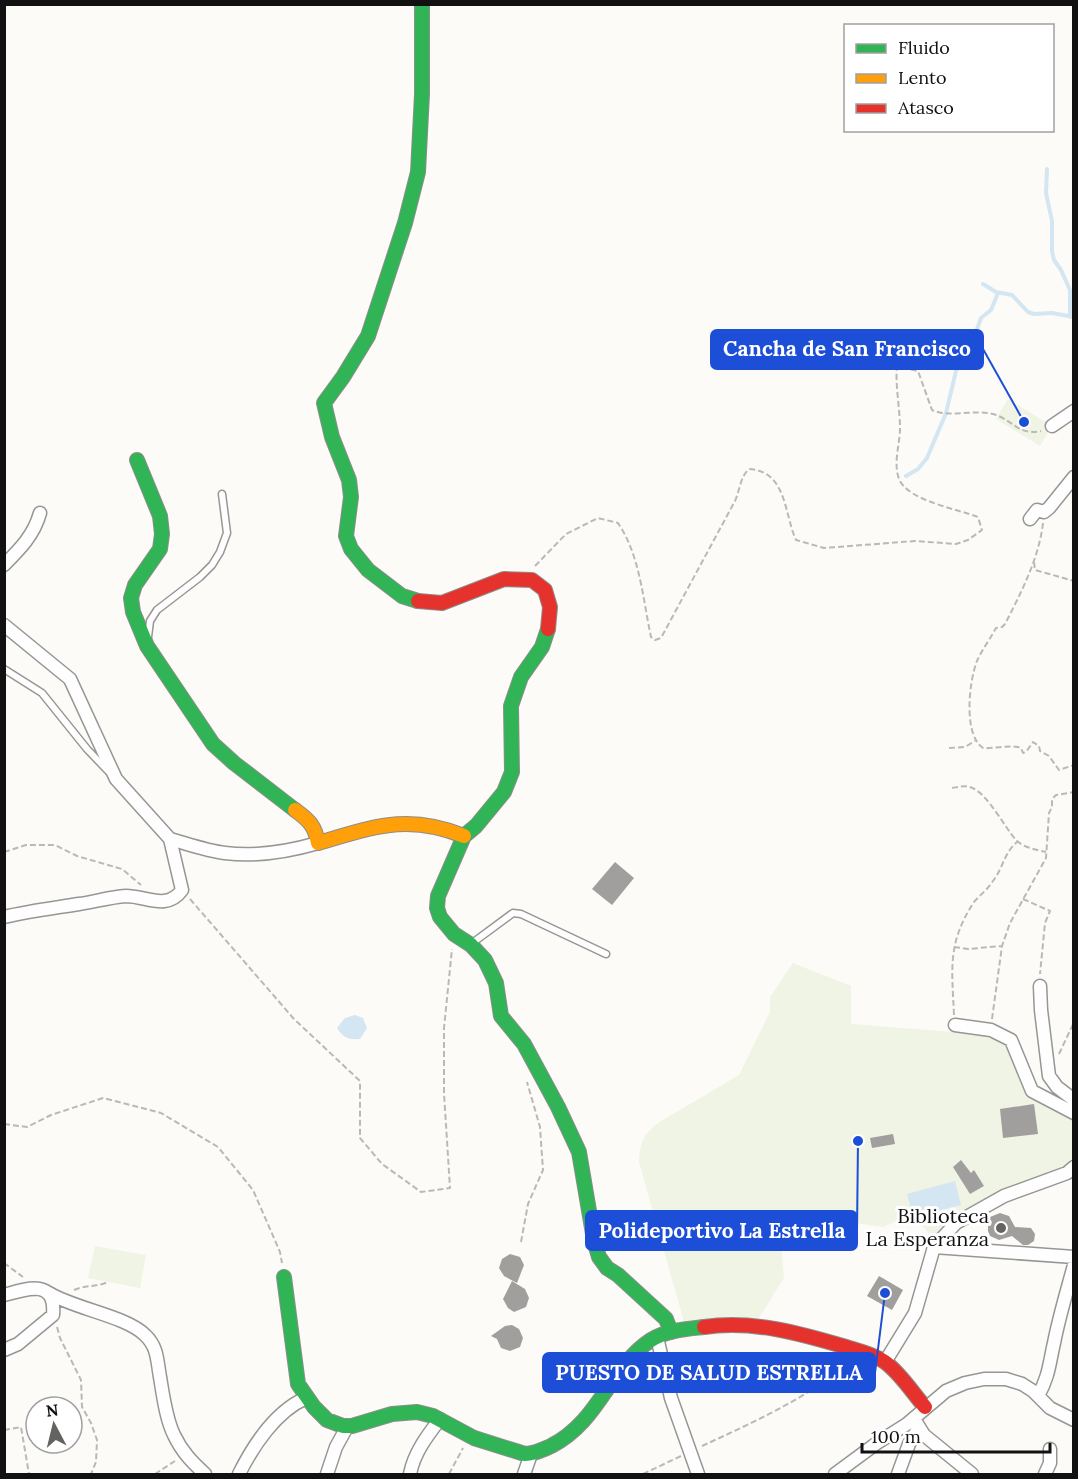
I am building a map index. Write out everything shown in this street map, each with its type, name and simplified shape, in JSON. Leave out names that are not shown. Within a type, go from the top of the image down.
[{"type":"street","points":[[422,4],[423,83],[418,172],[405,223],[368,336],[324,404],[332,437],[350,480],[351,497],[346,536],[351,549],[369,570],[402,596],[424,603],[442,603],[504,579],[532,580],[545,591],[550,607],[549,626],[542,647],[521,677],[514,695],[510,733],[512,772],[504,792],[476,826],[464,836],[448,867],[438,896],[437,908],[440,917],[454,934],[471,945],[485,960],[496,983],[501,1016],[524,1044],[579,1152],[598,1257],[607,1268],[618,1275],[666,1319],[671,1332]]},
{"type":"street","points":[[1052,426],[1074,411]]},
{"type":"street","points":[[137,460],[160,516],[162,534],[160,549],[135,585],[131,598],[133,612],[147,646],[213,744],[234,764],[311,822],[316,830],[318,843]]},
{"type":"street","points":[[1030,519],[1037,510],[1044,512],[1074,477]]},
{"type":"street","points":[[4,565],[35,530],[40,513]]},
{"type":"street","points":[[4,625],[70,679],[116,779],[170,839],[182,890],[177,896],[164,902],[153,902],[128,896],[35,909],[4,917]]},
{"type":"street","points":[[170,839],[224,853],[261,855],[291,851],[394,825],[412,823],[431,824],[464,836]]},
{"type":"street","points":[[1040,986],[1049,1076],[1057,1087],[1074,1100]]},
{"type":"street","points":[[955,1025],[991,1030],[1011,1040],[1032,1091],[1074,1113]]},
{"type":"street","points":[[885,1362],[915,1313],[934,1247],[956,1223],[1004,1197],[1067,1173],[1074,1167]]},
{"type":"street","points":[[934,1247],[1074,1257]]},
{"type":"street","points":[[1038,1396],[1046,1382],[1052,1362],[1054,1344],[1074,1265]]},
{"type":"street","points":[[284,1277],[298,1384],[306,1398],[332,1424],[347,1427],[396,1412],[427,1413],[469,1436],[519,1453],[531,1454],[561,1443],[577,1431],[630,1359],[657,1336],[714,1324],[756,1324],[798,1333],[885,1362],[925,1407]]},
{"type":"street","points":[[4,1295],[26,1288],[50,1294],[120,1320],[144,1333],[156,1352],[173,1433],[185,1455],[205,1474]]},
{"type":"street","points":[[4,1350],[18,1344],[53,1315],[54,1304],[50,1294]]},
{"type":"street","points":[[657,1336],[671,1398],[698,1474]]},
{"type":"street","points":[[898,1474],[925,1407],[946,1391],[965,1383],[984,1379],[1006,1379],[1022,1384],[1050,1408],[1074,1420]]},
{"type":"street","points":[[239,1474],[271,1426],[290,1407],[306,1398]]},
{"type":"street","points":[[410,1474],[420,1449],[440,1419]]},
{"type":"street","points":[[917,1423],[924,1435],[968,1473]]},
{"type":"street","points":[[835,1474],[877,1443],[917,1423]]},
{"type":"street","points":[[327,1474],[336,1447],[347,1427]]},
{"type":"street","points":[[1045,1474],[1050,1463],[1050,1449]]},
{"type":"street","points":[[524,1474],[531,1454]]},
{"type":"lane","points":[[147,646],[150,621],[156,610],[200,577],[212,565],[220,552],[227,533],[222,494]]},
{"type":"lane","points":[[4,669],[42,693],[87,749],[116,779]]},
{"type":"lane","points":[[471,945],[513,913],[521,914],[606,954]]},
{"type":"path","points":[[522,578],[566,534],[598,518],[618,523],[633,555],[651,637],[655,640],[661,638],[741,490],[743,474],[748,469],[760,470],[767,474],[779,488],[796,540],[824,548],[915,541],[956,544],[968,540],[982,530],[978,517],[928,500],[908,490],[899,480],[897,462],[900,420],[897,367],[918,371],[932,410],[942,415],[960,412],[998,415],[1026,432],[1052,426]]},
{"type":"path","points":[[1044,512],[1034,559],[1020,594],[1005,624],[996,628],[977,662],[969,695],[970,724],[975,741],[983,748],[1016,746],[1021,748],[1023,753],[1033,742],[1039,746],[1040,751],[1049,756],[1059,770],[1074,765]]},
{"type":"path","points":[[1034,559],[1035,570],[1074,581]]},
{"type":"path","points":[[949,748],[965,747],[975,741]]},
{"type":"path","points":[[952,788],[965,786],[976,790],[998,814],[1017,842],[1046,852]]},
{"type":"path","points":[[991,1030],[1002,946],[1010,923],[1046,858],[1048,813],[1052,807],[1052,799],[1056,795],[1074,792]]},
{"type":"path","points":[[955,1025],[952,957],[954,947],[963,922],[975,901],[993,881],[1004,857],[1017,842]]},
{"type":"path","points":[[4,852],[26,845],[55,845],[77,856],[122,869],[147,890]]},
{"type":"path","points":[[182,890],[294,1019],[360,1081],[360,1138],[382,1164],[421,1192],[450,1188],[444,1093],[444,1028],[454,934]]},
{"type":"path","points":[[1023,899],[1050,911],[1045,923],[1040,986]]},
{"type":"path","points":[[954,947],[968,949],[1002,946]]},
{"type":"path","points":[[1058,1056],[1074,1022]]},
{"type":"path","points":[[521,1242],[528,1204],[543,1170],[540,1127],[528,1083]]},
{"type":"path","points":[[4,1124],[27,1127],[51,1115],[103,1098],[161,1113],[218,1147],[253,1190],[280,1252],[284,1277]]},
{"type":"path","points":[[50,1294],[100,1286],[108,1282]]},
{"type":"path","points":[[53,1315],[60,1338],[81,1380],[82,1407],[97,1440],[96,1462],[91,1474]]},
{"type":"path","points":[[643,1474],[745,1427],[828,1380],[861,1353]]},
{"type":"path","points":[[4,1430],[21,1427],[29,1474]]},
{"type":"path","points":[[449,1474],[469,1436]]},
{"type":"path","points":[[155,1474],[185,1455]]},
{"type":"green space","points":[[1008,399],[1052,426],[1040,446],[996,419]]},
{"type":"green space","points":[[793,963],[851,986],[851,1024],[954,1032],[955,1025],[1011,1040],[1032,1091],[1073,1113],[1073,1167],[957,1223],[934,1247],[925,1229],[910,1221],[899,1221],[884,1227],[778,1212],[784,1278],[755,1324],[686,1329],[639,1162],[641,1144],[649,1131],[658,1123],[739,1075],[770,1012],[770,997]]},
{"type":"green space","points":[[95,1246],[146,1255],[140,1288],[88,1278]]},
{"type":"water","points":[[355,1015],[363,1018],[367,1028],[360,1039],[347,1038],[337,1028],[345,1018]]},
{"type":"water","points":[[955,1181],[961,1205],[913,1217],[907,1194]]},
{"type":"building","points":[[615,862],[634,878],[612,905],[592,889]]},
{"type":"building","points":[[1034,1104],[1038,1134],[1003,1138],[1000,1109]]},
{"type":"building","points":[[893,1134],[895,1144],[872,1148],[870,1138]]},
{"type":"building","points":[[961,1160],[971,1173],[974,1170],[984,1186],[970,1194],[953,1167]]},
{"type":"building","name":"Biblioteca La Esperanza","points":[[1000,1213],[1009,1216],[1015,1227],[1031,1228],[1035,1234],[1034,1241],[1023,1245],[1012,1236],[999,1240],[990,1236],[988,1221],[990,1217]]},
{"type":"building","points":[[510,1254],[520,1257],[524,1265],[517,1283],[504,1276],[499,1268],[502,1259]]},
{"type":"building","points":[[879,1276],[903,1290],[892,1310],[867,1296]]},
{"type":"building","points":[[512,1281],[525,1289],[529,1298],[526,1307],[514,1312],[508,1308],[503,1299]]},
{"type":"building","points":[[512,1325],[519,1329],[523,1338],[520,1347],[510,1351],[501,1348],[497,1339],[491,1336],[505,1326]]},
{"type":"waterway","points":[[1047,169],[1046,193],[1052,221],[1052,251],[1054,260],[1070,290],[1070,317]]},
{"type":"waterway","points":[[983,284],[996,292],[1012,295],[1028,312],[1074,317]]},
{"type":"waterway","points":[[906,476],[918,469],[927,458],[946,413],[956,371],[967,357],[981,318],[991,310],[998,293]]},
{"type":"traffic: fast","points":[[418,601],[402,596],[368,570],[351,549],[346,536],[351,497],[349,480],[332,437],[324,403],[368,336],[405,223],[418,172],[422,94],[422,4]]},
{"type":"traffic: fast","points":[[137,460],[160,516],[162,534],[160,549],[135,585],[131,598],[133,612],[147,646],[213,744],[295,810]]},
{"type":"traffic: fast","points":[[548,629],[542,647],[521,677],[511,706],[512,772],[504,792],[476,826],[464,836],[438,896],[437,908],[440,917],[454,934],[471,945],[485,960],[496,983],[501,1016],[524,1044],[579,1152],[599,1257],[607,1268],[618,1275],[666,1319],[671,1332]]},
{"type":"traffic: fast","points":[[284,1277],[298,1384],[314,1407],[327,1420],[343,1426],[352,1426],[392,1414],[417,1412],[433,1416],[474,1438],[525,1454],[535,1453],[551,1446],[568,1435],[593,1409],[625,1365],[651,1340],[670,1332],[704,1327]]},
{"type":"traffic: slow","points":[[295,810],[311,824],[318,843],[374,828],[408,824],[444,829],[464,836]]},
{"type":"traffic: jam","points":[[418,601],[442,603],[504,579],[532,580],[545,590],[550,607],[548,629]]},
{"type":"traffic: jam","points":[[704,1327],[740,1325],[776,1329],[866,1353],[891,1367],[925,1407]]},
{"type":"place","name":"Cancha de San Francisco","points":[[1024,422]]},
{"type":"place","name":"Polideportivo La Estrella","points":[[858,1141]]},
{"type":"place","name":"Biblioteca La Esperanza","points":[[1001,1228]]},
{"type":"place","name":"PUESTO DE SALUD ESTRELLA","points":[[885,1293]]}]
